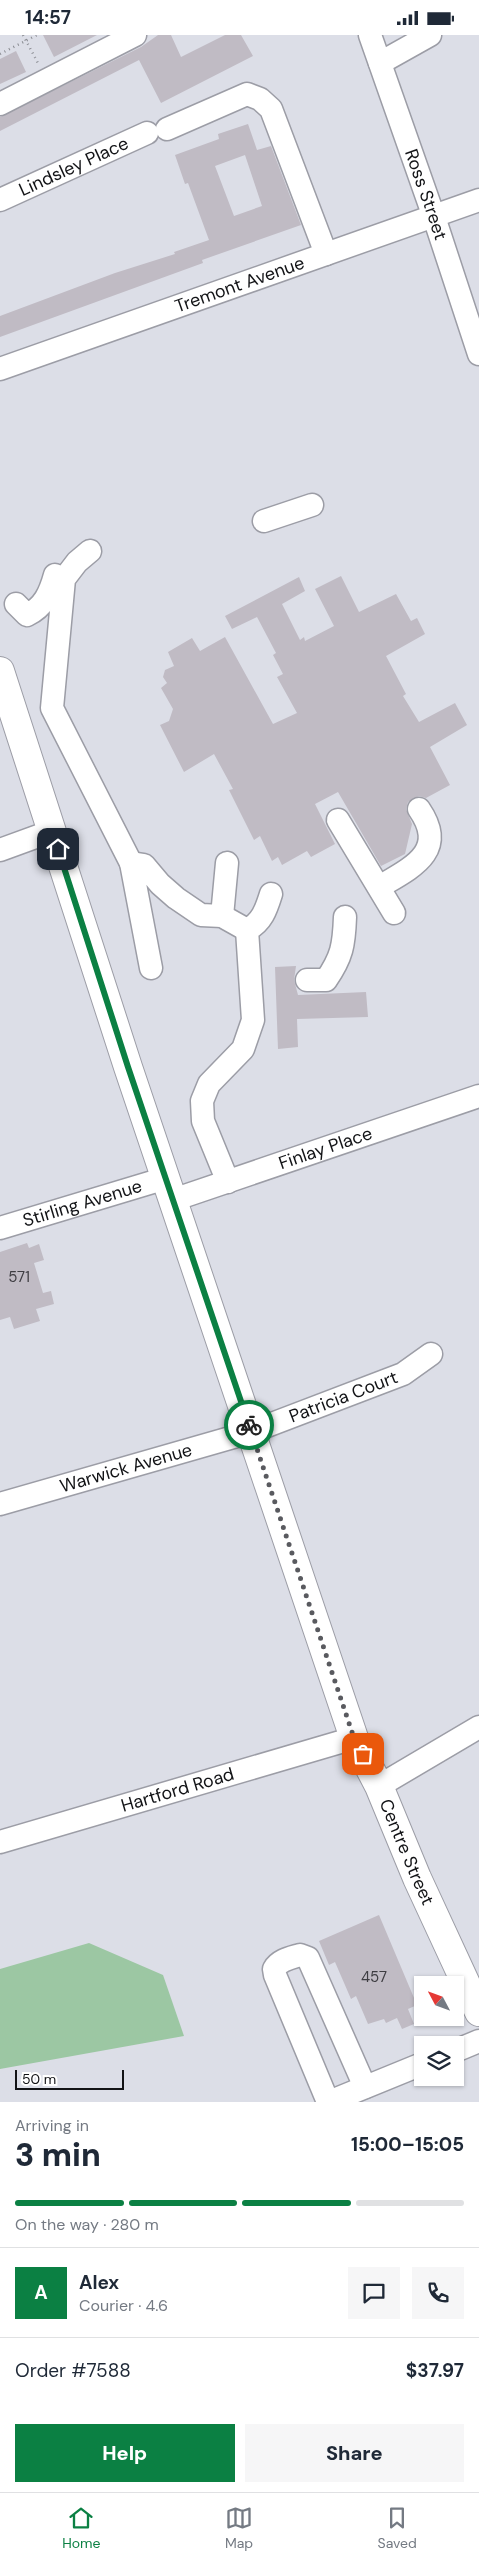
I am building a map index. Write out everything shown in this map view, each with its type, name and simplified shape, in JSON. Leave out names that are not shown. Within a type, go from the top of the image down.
[{"type":"main road","name":"Centre Street","points":[[0,671],[170,1189],[354,1738],[379,1786],[417,1878],[479,2012]]},
{"type":"street","points":[[0,104],[134,35]]},
{"type":"street","name":"Ross Street","points":[[370,35],[434,217],[479,354]]},
{"type":"street","points":[[380,63],[430,35]]},
{"type":"street","name":"Lindsley Place","points":[[0,200],[247,94],[260,99],[271,109],[326,255]]},
{"type":"street","name":"Tremont Avenue","points":[[0,369],[479,200]]},
{"type":"street","points":[[264,521],[312,505]]},
{"type":"street","points":[[90,551],[77,561],[64,579],[52,709],[131,863],[151,968]]},
{"type":"street","points":[[55,575],[50,592],[37,610],[22,609],[57,642]]},
{"type":"street","points":[[379,887],[423,857],[431,841],[429,824],[419,809]]},
{"type":"street","points":[[338,820],[394,913]]},
{"type":"street","points":[[0,849],[52,831]]},
{"type":"street","points":[[131,863],[144,865],[160,884],[176,898],[201,915],[222,916],[247,930]]},
{"type":"street","points":[[222,916],[227,863]]},
{"type":"street","points":[[247,930],[255,926],[266,913],[271,894]]},
{"type":"street","points":[[308,980],[326,980],[337,965],[344,944],[345,917]]},
{"type":"street","points":[[228,1182],[203,1121],[202,1101],[209,1084],[243,1049],[253,1020],[247,930]]},
{"type":"street","name":"Finlay Place","points":[[170,1189],[228,1182],[479,1096]]},
{"type":"street","name":"Stirling Avenue","points":[[0,1228],[170,1189]]},
{"type":"street","name":"Patricia Court","points":[[251,1432],[403,1374],[431,1354]]},
{"type":"street","name":"Warwick Avenue","points":[[0,1504],[251,1432]]},
{"type":"street","points":[[379,1786],[479,1727]]},
{"type":"street","name":"Hartford Road","points":[[0,1842],[354,1738]]},
{"type":"street","points":[[365,2087],[308,1958],[300,1955],[276,1965],[274,1969],[275,1975],[329,2102],[414,2067]]},
{"type":"street","points":[[464,2047],[479,2041]]},
{"type":"path","points":[[23,35],[40,66]]},
{"type":"path","points":[[0,54],[37,35]]},
{"type":"green space","points":[[89,1943],[163,1975],[184,2036],[0,2069],[0,1969]]},
{"type":"building","points":[[43,35],[97,35],[54,57]]},
{"type":"building","points":[[158,35],[171,35],[181,57],[225,35],[241,35],[253,56],[161,103],[139,60],[0,131],[0,117],[141,47]]},
{"type":"building","points":[[16,51],[26,72],[0,84],[0,59]]},
{"type":"building","points":[[248,124],[257,150],[271,146],[301,225],[202,260],[203,263],[0,337],[0,316],[115,273],[175,254],[174,252],[209,240],[188,183],[185,184],[175,155],[219,139],[218,134]],"holes":[[[245,155],[262,206],[234,216],[215,166]]]},
{"type":"building","points":[[341,576],[359,612],[396,594],[411,621],[417,618],[425,634],[386,656],[406,694],[403,696],[419,722],[455,703],[467,725],[430,747],[450,785],[426,798],[419,796],[408,802],[406,809],[412,824],[405,854],[381,866],[338,792],[315,804],[335,844],[311,857],[307,851],[282,865],[278,857],[272,861],[260,836],[254,840],[229,790],[233,789],[214,754],[184,772],[160,725],[169,721],[173,709],[161,688],[167,683],[163,677],[165,670],[174,666],[168,652],[192,638],[200,651],[225,637],[273,724],[297,713],[277,677],[283,674],[273,655],[276,653],[257,617],[232,629],[225,616],[299,577],[305,591],[282,604],[300,640],[304,637],[305,641],[334,626],[315,589]]},
{"type":"building","points":[[296,966],[294,980],[298,995],[366,992],[368,1017],[297,1019],[298,1047],[278,1049],[275,967]]},
{"type":"building","points":[[27,1243],[29,1248],[39,1244],[44,1260],[34,1263],[43,1293],[51,1291],[54,1304],[36,1309],[40,1321],[14,1329],[10,1317],[0,1320],[0,1252]]},
{"type":"building","points":[[379,1915],[414,1998],[414,2006],[408,2009],[414,2024],[402,2029],[397,2018],[386,2023],[384,2019],[368,2024],[356,1996],[351,1999],[335,1962],[329,1965],[319,1941]]},
{"type":"way so far","points":[[249,1425],[354,1738],[363,1754]]},
{"type":"route","points":[[58,849],[128,1067],[249,1425]]}]
